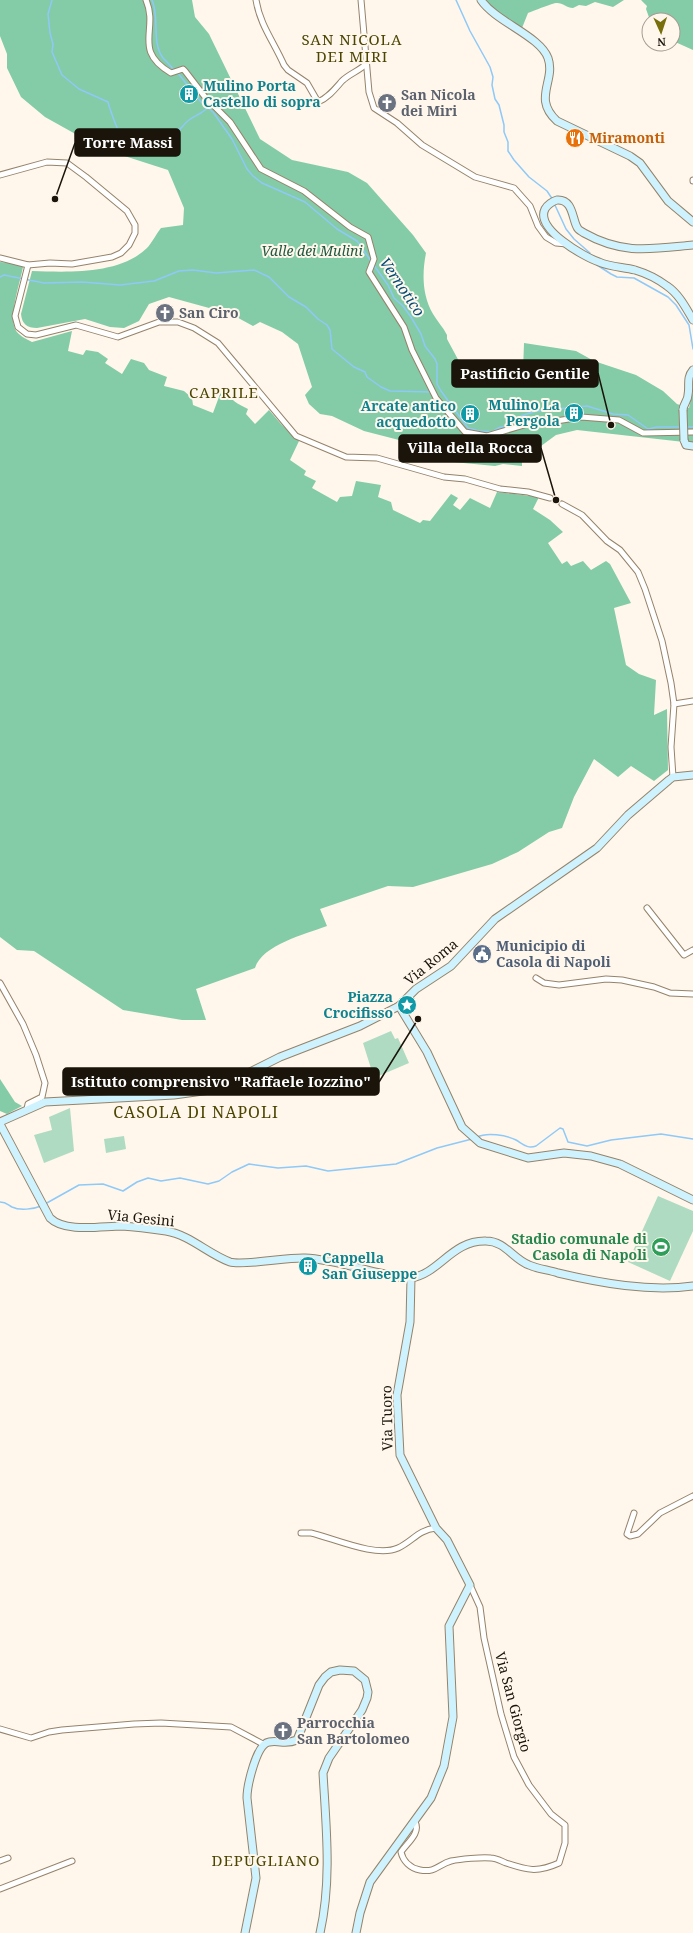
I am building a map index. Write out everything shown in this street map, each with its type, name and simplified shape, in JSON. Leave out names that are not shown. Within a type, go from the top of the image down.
[{"type":"street","points":[[146,0],[149,15],[149,51],[157,62],[175,72],[185,71],[205,97],[230,122],[261,169],[304,191],[350,227],[368,237],[374,259],[369,272],[404,328],[412,350],[434,393],[465,432],[486,436],[534,422],[550,422],[582,417],[619,420],[643,433],[693,432]]},
{"type":"street","points":[[256,0],[258,12],[265,29],[284,65],[288,70],[307,82],[318,102],[336,89],[343,80],[359,71],[366,64]]},
{"type":"street","points":[[361,0],[369,92],[374,108],[397,123],[422,144],[475,177],[514,188],[530,206],[538,226],[546,237],[556,243],[568,244]]},
{"type":"street","points":[[481,0],[497,16],[532,39],[543,49],[548,59],[545,105],[548,114],[557,121],[630,156],[640,164],[668,201],[693,222]]},
{"type":"street","points":[[0,175],[47,162],[67,163],[86,176],[127,211],[135,225],[135,233],[129,245],[121,253],[112,257],[72,264],[50,263],[28,265],[0,258]]},
{"type":"street","points":[[693,245],[640,249],[615,246],[602,242],[580,230],[577,227],[572,211],[566,203],[555,200],[548,205],[544,214],[546,222],[557,238],[599,262],[635,270],[667,286],[675,293],[693,320]]},
{"type":"street","points":[[28,265],[16,310],[16,321],[18,327],[27,334],[36,335],[76,325],[118,338],[158,322],[178,322],[186,324],[218,343],[296,436],[346,457],[377,458],[444,477],[465,479],[500,489],[528,492],[550,498]]},
{"type":"street","points":[[692,371],[689,375],[688,395],[683,406],[684,440],[686,445],[692,446]]},
{"type":"street","points":[[562,504],[582,515],[608,541],[620,550],[638,572],[646,589],[662,641],[674,704],[671,747],[673,777],[693,775]]},
{"type":"street","points":[[674,704],[693,701]]},
{"type":"street","name":"Via Roma","points":[[0,1123],[27,1109],[45,1102],[174,1095],[210,1090],[228,1083],[280,1057],[344,1034],[399,1006],[416,989],[451,966],[495,919],[597,848],[628,815],[673,777]]},
{"type":"street","points":[[647,908],[684,955],[693,950]]},
{"type":"street","points":[[536,978],[544,983],[559,985],[606,980],[622,980],[654,987],[670,993],[693,994]]},
{"type":"street","points":[[0,984],[23,1024],[36,1055],[45,1083],[42,1097],[28,1104],[27,1109]]},
{"type":"street","points":[[399,1006],[427,1052],[445,1094],[462,1127],[480,1143],[528,1158],[564,1153],[591,1156],[620,1164],[693,1200]]},
{"type":"street","name":"Via Gesini","points":[[0,1123],[33,1188],[55,1224],[71,1227],[125,1226],[168,1231],[183,1236],[234,1262],[310,1258],[411,1278]]},
{"type":"street","points":[[411,1278],[427,1271],[464,1245],[477,1241],[488,1240],[507,1248],[521,1262],[569,1275],[596,1281],[648,1287],[676,1288],[693,1286]]},
{"type":"street","name":"Via Tuoro","points":[[411,1278],[410,1322],[404,1347],[397,1395],[400,1455],[436,1528],[447,1540],[470,1586]]},
{"type":"street","points":[[634,1513],[627,1534],[630,1536],[638,1534],[660,1514],[693,1496]]},
{"type":"street","points":[[301,1533],[311,1532],[376,1550],[389,1550],[398,1548],[422,1531],[436,1528]]},
{"type":"street","points":[[356,1933],[360,1913],[370,1882],[431,1798],[444,1766],[448,1752],[453,1717],[449,1626],[470,1586]]},
{"type":"street","name":"Via San Giorgio","points":[[415,1822],[417,1825],[416,1833],[401,1852],[406,1862],[413,1868],[424,1871],[440,1867],[450,1861],[492,1858],[529,1871],[550,1867],[559,1863],[565,1843],[565,1825],[551,1814],[529,1785],[514,1757],[501,1714],[484,1638],[480,1607],[470,1586]]},
{"type":"street","points":[[0,1729],[31,1738],[49,1732],[62,1730],[161,1723],[231,1727],[263,1744],[270,1742],[290,1743],[297,1740],[319,1685],[325,1677],[331,1672],[340,1670],[354,1671],[366,1680],[368,1692],[367,1698],[362,1710],[330,1758],[323,1772],[328,1873],[325,1911],[320,1933]]},
{"type":"street","points":[[245,1933],[256,1878],[246,1798],[247,1788],[258,1754],[263,1744]]},
{"type":"street","points":[[0,1861],[8,1858]]},
{"type":"street","points":[[0,1889],[72,1861]]},
{"type":"green space","name":"Valle dei Mulini","points":[[0,0],[192,0],[195,17],[209,34],[260,139],[292,160],[348,172],[367,183],[413,235],[426,253],[424,284],[429,307],[444,329],[447,339],[468,378],[498,385],[507,372],[523,371],[524,343],[576,351],[594,361],[636,375],[663,391],[677,404],[689,408],[693,391],[693,443],[577,430],[556,435],[522,460],[522,466],[503,464],[495,466],[453,462],[399,440],[364,431],[332,416],[320,414],[309,404],[305,395],[312,387],[298,344],[282,332],[260,322],[253,326],[231,314],[169,297],[149,304],[139,321],[124,328],[110,327],[85,319],[37,328],[26,325],[21,314],[32,271],[61,272],[92,270],[122,263],[135,257],[147,248],[161,228],[183,225],[184,208],[168,170],[109,151],[88,141],[45,117],[21,97],[7,68],[7,54],[0,36]]},
{"type":"green space","points":[[484,0],[624,0],[613,7],[595,2],[586,6],[579,5],[573,8],[555,3],[528,13],[522,28],[504,20]]},
{"type":"green space","points":[[641,0],[693,0],[693,50],[681,45],[681,12],[647,12],[647,6]]},
{"type":"green space","points":[[0,262],[12,263],[23,267],[13,315],[15,329],[22,337],[32,342],[72,331],[68,351],[83,355],[86,350],[98,352],[108,359],[105,363],[122,374],[131,359],[144,363],[149,370],[167,377],[164,386],[184,391],[192,398],[193,405],[213,413],[223,386],[228,390],[232,400],[248,409],[246,414],[255,424],[269,410],[299,441],[290,460],[306,471],[304,475],[316,481],[312,488],[337,502],[340,497],[352,496],[356,481],[381,485],[378,497],[391,502],[393,510],[420,523],[423,520],[430,521],[451,494],[458,498],[453,505],[460,510],[470,498],[490,508],[497,492],[539,497],[533,509],[550,520],[563,532],[548,543],[562,564],[567,561],[571,566],[583,561],[591,570],[606,561],[610,564],[631,603],[614,608],[626,665],[639,674],[656,680],[654,715],[667,709],[668,770],[654,781],[631,766],[618,777],[594,759],[574,797],[562,828],[549,832],[518,852],[492,864],[413,887],[388,886],[320,909],[327,926],[285,941],[266,953],[259,960],[255,968],[196,989],[206,1020],[182,1020],[123,1010],[34,951],[17,950],[0,937]]},
{"type":"green space","points":[[391,1031],[395,1039],[398,1038],[409,1063],[374,1078],[363,1043]]},
{"type":"green space","points":[[0,1079],[15,1102],[22,1106],[7,1114],[0,1111]]},
{"type":"green space","points":[[70,1108],[74,1151],[44,1163],[34,1135],[52,1130],[49,1117]]},
{"type":"green space","points":[[124,1136],[126,1149],[106,1153],[104,1139]]},
{"type":"green space","name":"Stadio comunale di Casola di Napoli","points":[[658,1196],[693,1211],[693,1231],[670,1281],[628,1262]]},
{"type":"waterway","points":[[52,0],[48,14],[53,44],[52,52],[62,75],[79,89],[108,102],[117,128],[123,139],[130,139],[140,133],[165,136],[174,134],[179,131],[189,120],[207,108]]},
{"type":"waterway","name":"Vernotico","points":[[152,0],[159,52],[174,70]]},
{"type":"waterway","points":[[456,0],[470,31],[490,67],[493,77],[492,85],[495,99],[499,105],[504,125],[504,132],[508,142],[508,151],[529,177],[547,191],[553,200]]},
{"type":"waterway","name":"Vernotico","points":[[177,72],[201,102],[213,112],[232,139],[247,169],[253,176],[262,183],[305,202],[337,229],[357,241],[371,261]]},
{"type":"waterway","points":[[554,203],[566,229],[574,239],[590,253]]},
{"type":"waterway","name":"Vernotico","points":[[373,264],[388,285],[394,298],[403,306],[421,334],[425,346],[437,364],[437,384],[468,428],[492,432],[498,428],[509,425],[521,416],[536,411],[587,406],[613,414],[628,415],[648,429],[657,427],[681,427]]},
{"type":"waterway","points":[[597,265],[617,277],[634,278],[668,297],[676,305],[689,325],[693,349]]},
{"type":"waterway","points":[[0,277],[4,275],[44,283],[82,282],[120,285],[154,281],[179,271],[193,270],[216,273],[254,270],[269,277],[289,297],[306,307],[318,319],[327,325],[330,330],[332,349],[354,367],[365,372],[367,377],[381,387],[390,391],[432,392]]},
{"type":"waterway","name":"Vernotico","points":[[687,427],[693,427]]},
{"type":"waterway","points":[[477,1137],[491,1134],[512,1138],[533,1147],[560,1128],[563,1129],[568,1142],[587,1146],[611,1140],[661,1134],[693,1139]]},
{"type":"waterway","points":[[45,1204],[79,1185],[103,1184],[123,1191],[137,1182],[148,1178],[161,1181],[180,1178],[208,1184],[219,1181],[232,1172],[249,1164],[278,1168],[306,1166],[328,1171],[396,1164],[437,1148],[472,1139]]},
{"type":"waterway","points":[[0,1202],[19,1209],[31,1209],[41,1206]]},
{"type":"tunnel","points":[[550,498],[562,504]]},
{"type":"place","name":"Mulino Porta Castello di sopra","points":[[189,94]]},
{"type":"place","name":"San Nicola dei Miri","points":[[387,103]]},
{"type":"place","name":"Miramonti","points":[[575,138]]},
{"type":"place","name":"Torre Massi","points":[[55,199]]},
{"type":"place","name":"San Ciro","points":[[165,313]]},
{"type":"place","name":"Mulino La Pergola","points":[[574,413]]},
{"type":"place","name":"Arcate antico acquedotto","points":[[470,414]]},
{"type":"place","name":"Pastificio Gentile","points":[[611,425]]},
{"type":"place","name":"Villa della Rocca","points":[[556,500]]},
{"type":"place","name":"Municipio di Casola di Napoli","points":[[482,954]]},
{"type":"place","name":"Piazza Crocifisso","points":[[407,1005]]},
{"type":"place","name":"Istituto comprensivo \"Raffaele Iozzino\"","points":[[418,1019]]},
{"type":"place","name":"Stadio comunale di Casola di Napoli","points":[[661,1247]]},
{"type":"place","name":"Cappella San Giuseppe","points":[[308,1266]]},
{"type":"place","name":"Parrocchia San Bartolomeo","points":[[283,1731]]},
{"type":"district","name":"SAN NICOLA DEI MIRI","points":[[352,48]]},
{"type":"district","name":"CAPRILE","points":[[224,393]]},
{"type":"district","name":"CASOLA DI NAPOLI","points":[[196,1112]]},
{"type":"district","name":"DEPUGLIANO","points":[[266,1861]]}]
